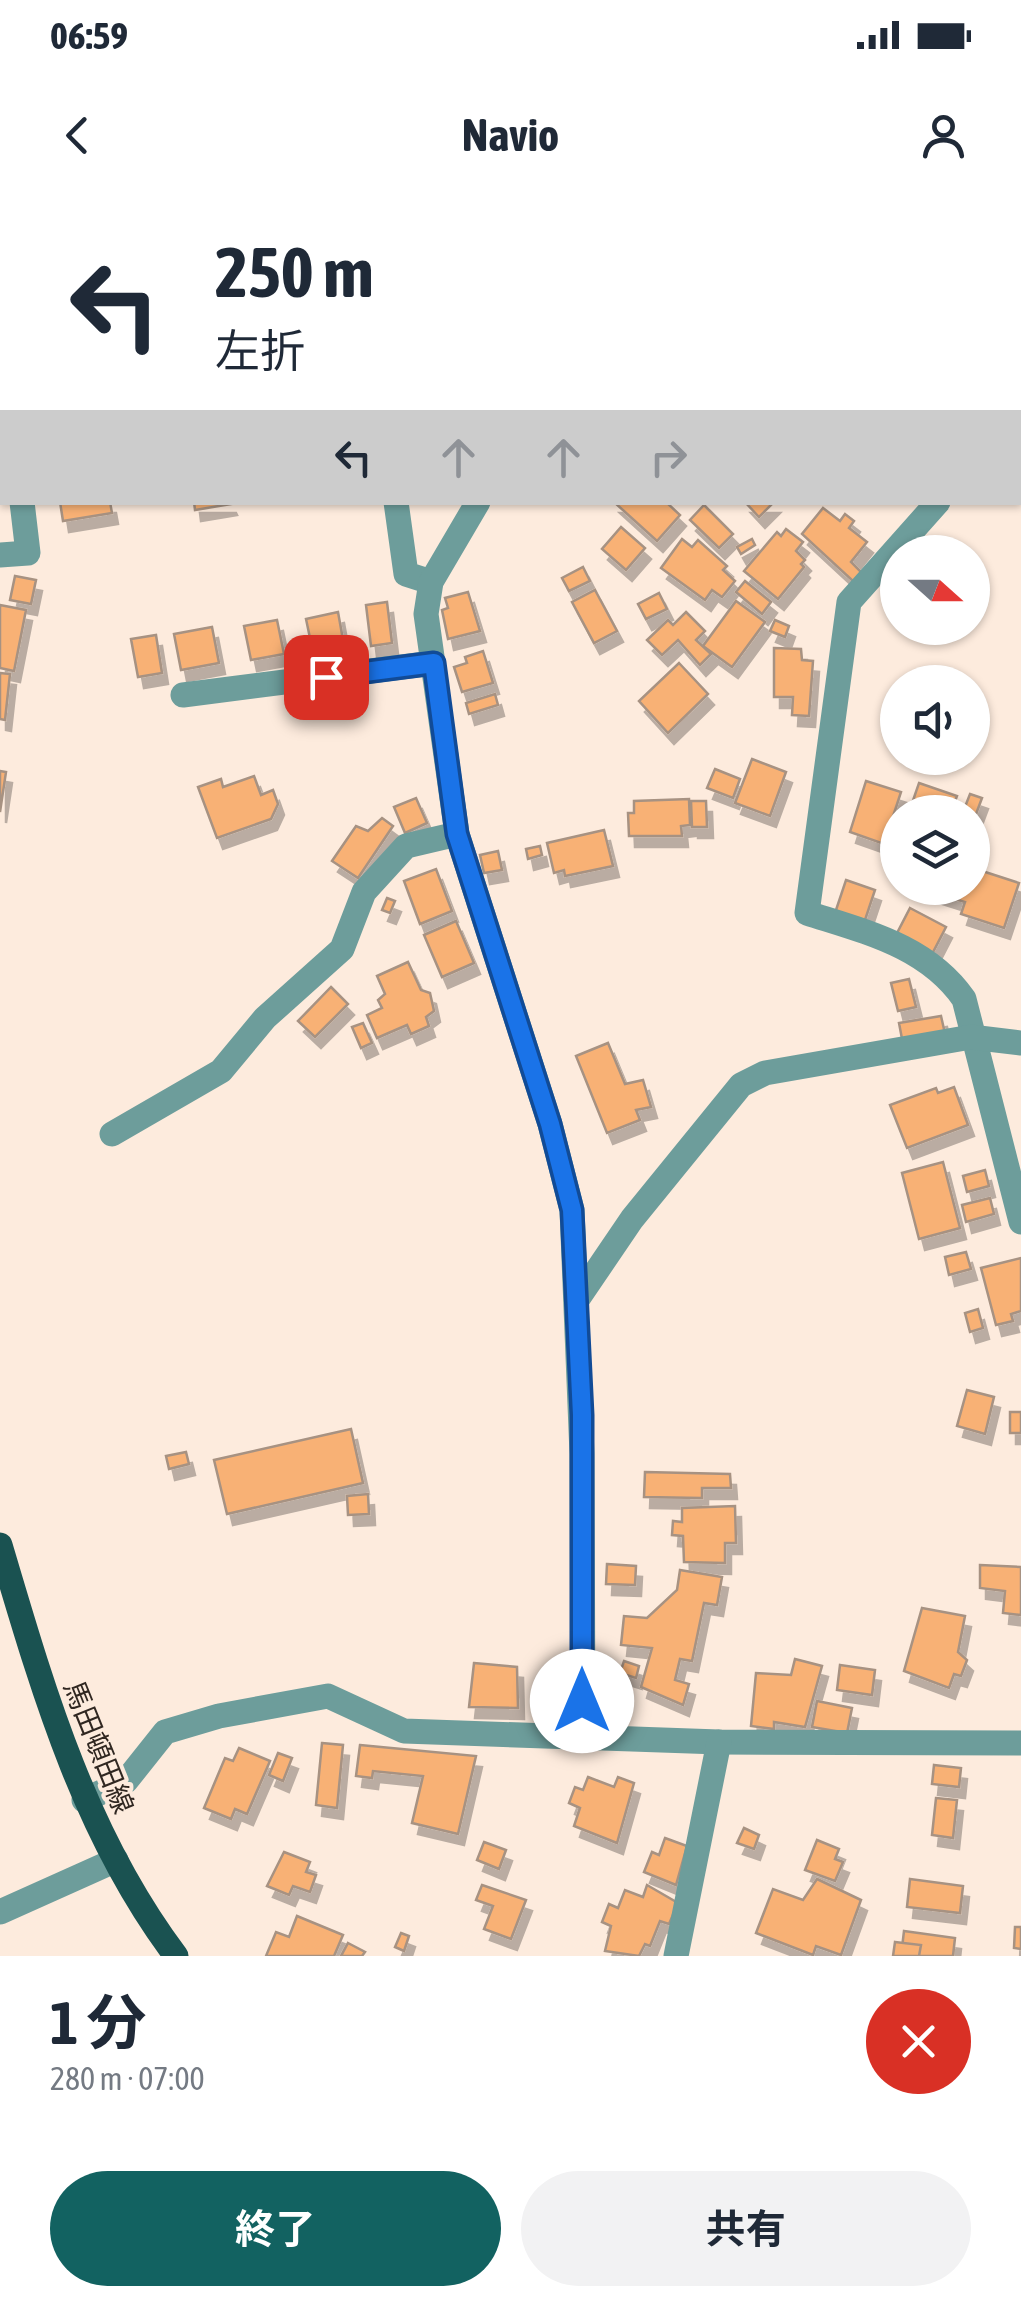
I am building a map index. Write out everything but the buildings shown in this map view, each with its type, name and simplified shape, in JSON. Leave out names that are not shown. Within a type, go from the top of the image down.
[{"type":"main road","name":"馬田頓田線","points":[[0,1545],[50,1716],[84,1800],[176,1956]]},
{"type":"street","points":[[0,555],[28,553],[22,505]]},
{"type":"street","points":[[396,505],[406,574],[430,582]]},
{"type":"street","points":[[476,505],[430,582],[426,614],[457,834],[550,1124],[572,1210],[579,1298],[582,1736]]},
{"type":"street","points":[[928,506],[849,602],[807,913],[878,936],[944,970],[964,999],[1021,1222]]},
{"type":"street","points":[[183,695],[434,663]]},
{"type":"street","points":[[112,1134],[221,1071],[265,1018],[342,949],[364,892],[406,846],[457,834]]},
{"type":"street","points":[[579,1298],[632,1219],[742,1085],[765,1074],[972,1036],[1021,1043]]},
{"type":"street","points":[[84,1800],[126,1782],[164,1732],[219,1716],[328,1696],[404,1731],[719,1742],[1021,1743]]},
{"type":"street","points":[[676,1956],[719,1742]]},
{"type":"street","points":[[0,1912],[116,1860]]},
{"type":"route","points":[[326,677],[434,663],[457,834],[550,1124],[572,1210],[579,1298],[582,1701]]}]
